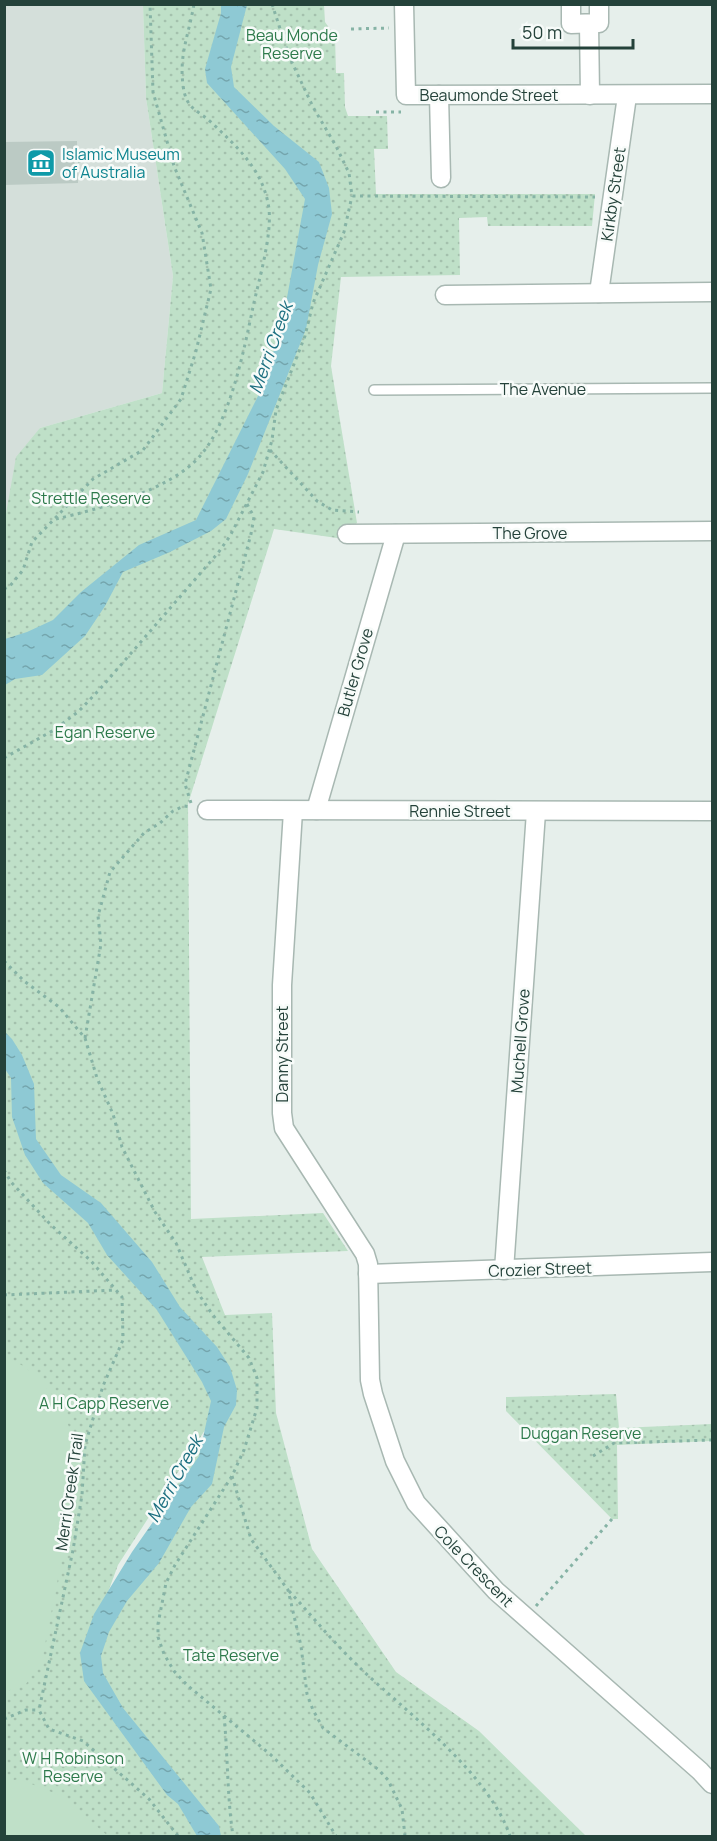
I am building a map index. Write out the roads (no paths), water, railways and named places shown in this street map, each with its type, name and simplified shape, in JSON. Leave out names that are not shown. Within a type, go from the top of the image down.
[{"type":"street","name":"Beaumonde Street","points":[[404,4],[406,95],[712,94]]},
{"type":"street","points":[[571,4],[571,24],[599,23],[599,4]]},
{"type":"street","points":[[589,24],[590,95]]},
{"type":"street","points":[[439,94],[441,178]]},
{"type":"street","name":"Kirkby Street","points":[[599,293],[627,96]]},
{"type":"street","points":[[445,295],[712,292]]},
{"type":"street","name":"The Grove","points":[[347,534],[712,531]]},
{"type":"street","name":"Butler Grove","points":[[316,810],[396,534]]},
{"type":"street","name":"Rennie Street","points":[[200,809],[712,811]]},
{"type":"street","name":"Danny Street","points":[[293,811],[282,985],[282,1113],[288,1134],[364,1254],[368,1264],[368,1274]]},
{"type":"street","name":"Muchell Grove","points":[[504,1270],[536,812]]},
{"type":"street","name":"Crozier Street","points":[[368,1274],[712,1262]]},
{"type":"street","name":"Cole Crescent","points":[[368,1274],[370,1380],[396,1461],[423,1513],[487,1582],[712,1784]]},
{"type":"lane","name":"The Avenue","points":[[374,390],[712,388]]},
{"type":"water","points":[[221,5],[247,5],[231,67],[234,87],[274,126],[319,162],[329,188],[332,214],[318,265],[306,329],[248,474],[226,519],[211,531],[123,572],[105,606],[85,636],[42,675],[15,679],[5,685],[5,639],[53,620],[81,592],[139,545],[196,520],[261,390],[282,325],[305,199],[285,169],[207,83],[205,69],[221,13]]},
{"type":"water","points":[[5,1032],[22,1055],[34,1084],[36,1139],[61,1175],[101,1203],[152,1262],[180,1307],[217,1347],[230,1367],[237,1390],[236,1405],[224,1427],[212,1484],[191,1507],[159,1563],[127,1601],[109,1632],[101,1656],[103,1673],[123,1708],[219,1826],[221,1836],[197,1836],[178,1804],[167,1795],[84,1681],[80,1653],[94,1614],[132,1552],[199,1456],[211,1401],[202,1382],[157,1310],[107,1255],[88,1223],[43,1183],[25,1155],[12,1117],[11,1078],[5,1069]]},
{"type":"place","name":"Islamic Museum of Australia","points":[[41,163]]},
{"type":"park label","name":"Beau Monde Reserve","points":[[292,44]]},
{"type":"park label","name":"Strettle Reserve","points":[[91,498]]},
{"type":"park label","name":"Egan Reserve","points":[[105,732]]},
{"type":"park label","name":"A H Capp Reserve","points":[[104,1403]]},
{"type":"park label","name":"Duggan Reserve","points":[[581,1433]]},
{"type":"park label","name":"Tate Reserve","points":[[231,1655]]},
{"type":"park label","name":"W H Robinson Reserve","points":[[73,1767]]},
{"type":"water label","name":"Merri Creek","points":[[271,348]]},
{"type":"water label","name":"Merri Creek","points":[[175,1479]]}]
